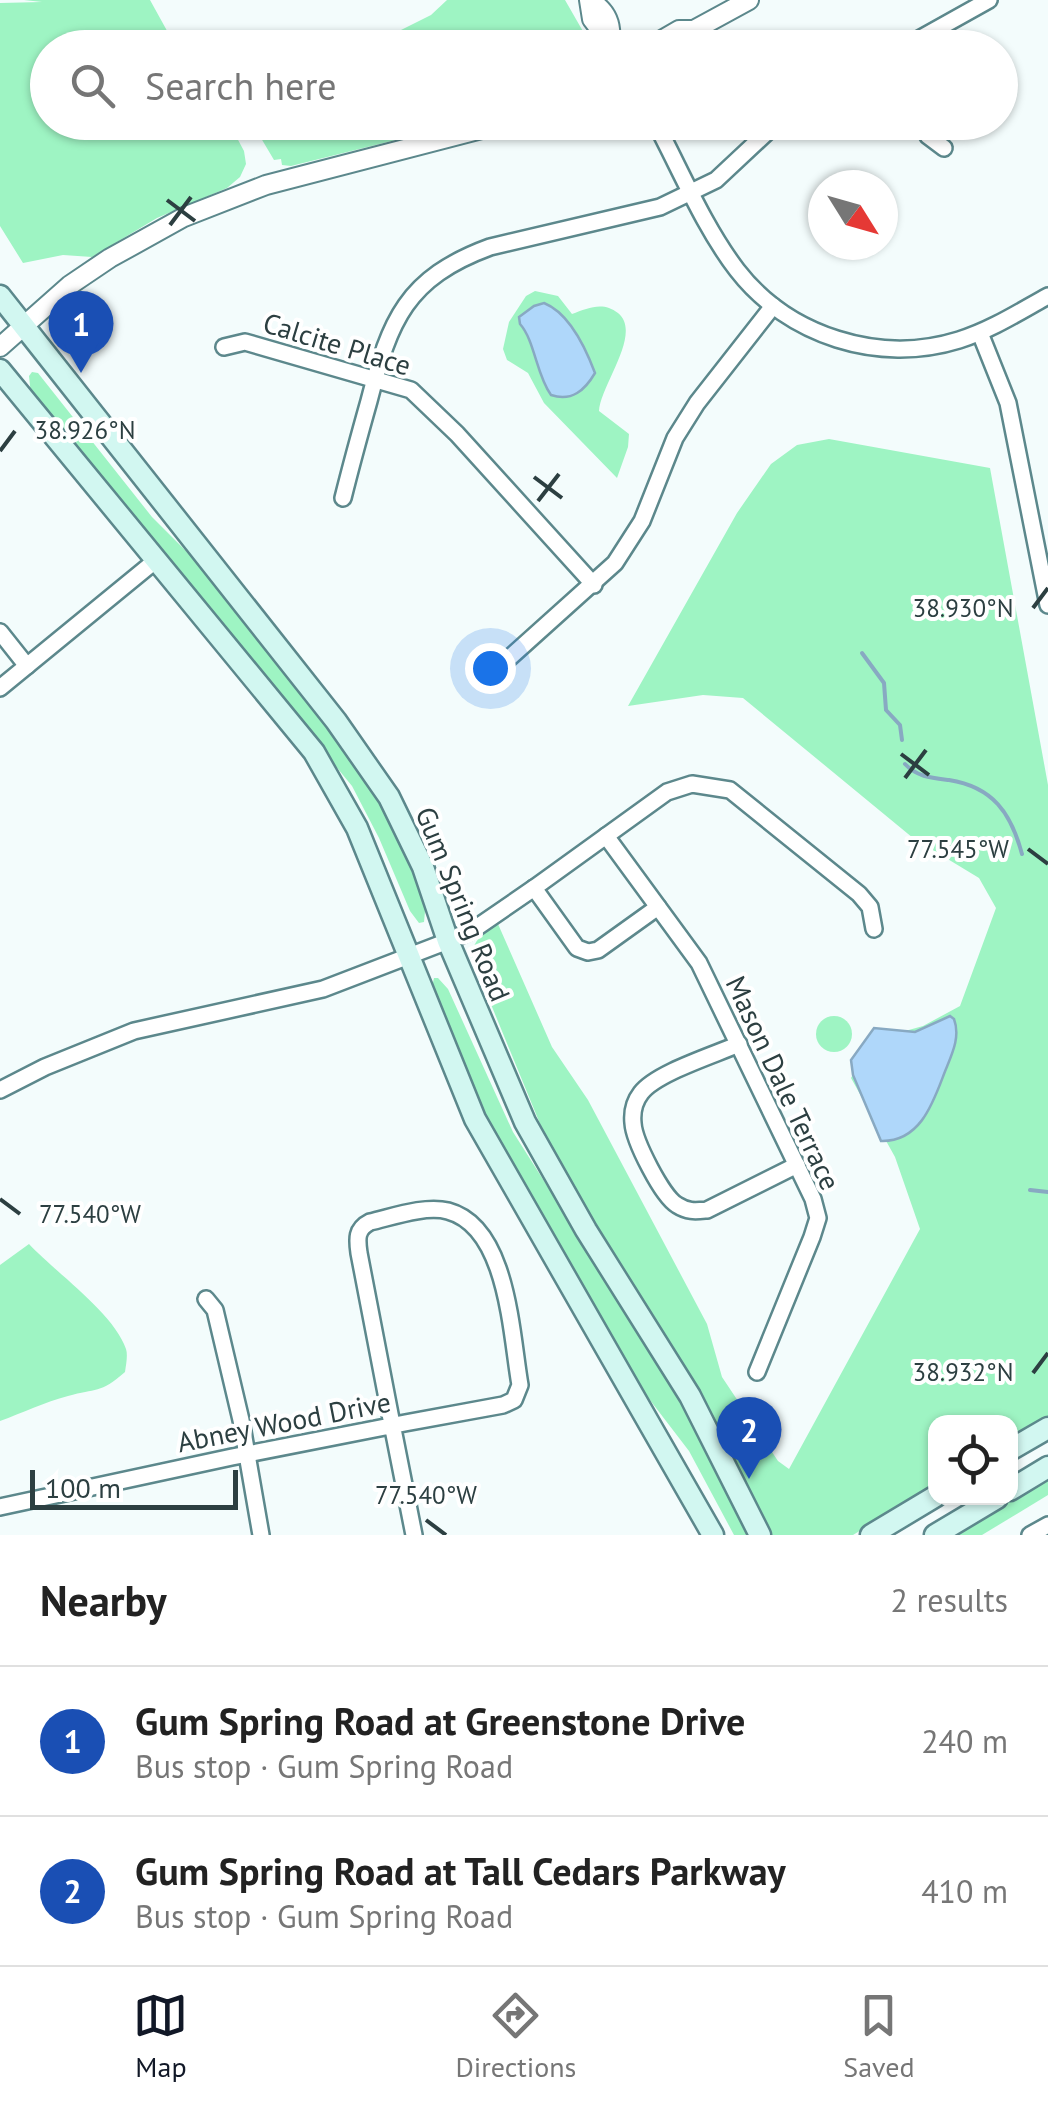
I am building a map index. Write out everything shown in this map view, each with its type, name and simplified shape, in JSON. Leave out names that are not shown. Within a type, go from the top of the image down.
[{"type":"main road","name":"Gum Spring Road","points":[[0,296],[366,760],[407,830],[448,941],[525,1122],[586,1230],[690,1396],[760,1535]]},
{"type":"main road","points":[[0,370],[314,752],[357,828],[475,1119],[713,1535]]},
{"type":"main road","points":[[1018,1445],[1048,1428]]},
{"type":"main road","points":[[1018,1485],[1048,1467]]},
{"type":"main road","points":[[871,1535],[928,1501]]},
{"type":"main road","points":[[936,1535],[985,1505]]},
{"type":"street","points":[[680,30],[694,30],[748,0]]},
{"type":"street","points":[[935,30],[989,0]]},
{"type":"street","points":[[590,1],[600,7],[612,30]]},
{"type":"street","points":[[0,347],[70,285],[184,217],[266,186],[441,140]]},
{"type":"street","points":[[664,140],[738,271],[773,306],[828,337],[880,348],[931,347],[980,333],[1048,296]]},
{"type":"street","points":[[343,498],[383,346],[398,316],[427,281],[444,268],[490,247],[642,212],[692,191],[730,169],[760,140]]},
{"type":"street","points":[[933,140],[944,148]]},
{"type":"street","points":[[480,668],[506,661],[615,563],[642,521],[675,438],[696,402],[773,306]]},
{"type":"street","points":[[980,333],[1008,403],[1048,605]]},
{"type":"street","name":"Calcite Place","points":[[224,347],[245,342],[402,385],[424,399],[594,584]]},
{"type":"street","points":[[0,688],[155,562]]},
{"type":"street","points":[[0,632],[27,666]]},
{"type":"street","points":[[0,1090],[45,1066],[134,1031],[323,989],[473,930],[678,787],[705,784],[730,790],[859,894],[870,906],[874,929]]},
{"type":"street","name":"Mason Dale Terrace","points":[[606,836],[699,963],[813,1199],[818,1218],[757,1372]]},
{"type":"street","points":[[534,888],[574,944],[588,952],[598,950],[658,907]]},
{"type":"street","points":[[738,1044],[657,1080],[642,1092],[634,1107],[635,1134],[664,1192],[674,1204],[691,1212],[707,1210],[797,1166]]},
{"type":"street","name":"Abney Wood Drive","points":[[0,1507],[247,1454],[502,1406],[517,1397],[520,1385],[493,1250],[468,1222],[441,1210],[370,1222],[360,1229],[357,1241],[392,1426]]},
{"type":"street","points":[[206,1299],[216,1310],[261,1535]]},
{"type":"street","points":[[392,1426],[414,1535]]},
{"type":"street","points":[[1030,1535],[1048,1525]]},
{"type":"green space","points":[[24,0],[150,0],[167,30],[30,30],[30,140],[238,140],[246,164],[240,177],[227,188],[157,218],[92,257],[63,255],[23,263],[0,226],[0,3],[42,2]]},
{"type":"green space","points":[[447,0],[565,0],[582,30],[401,30],[431,15]]},
{"type":"green space","points":[[262,140],[396,140],[291,166],[282,165],[281,159],[274,160]]},
{"type":"green space","points":[[535,291],[558,296],[572,314],[607,307],[624,322],[623,346],[599,411],[629,434],[617,478],[544,403],[528,373],[507,360],[503,349],[509,322],[526,296]]},
{"type":"green space","points":[[32,372],[38,373],[152,517],[196,561],[354,760],[402,841],[426,901],[424,922],[419,923],[410,911],[352,786],[31,395]]},
{"type":"green space","points":[[829,439],[990,468],[1048,785],[1048,1417],[1018,1436],[1018,1415],[928,1415],[928,1489],[853,1535],[769,1535],[681,1364],[607,1250],[554,1158],[472,958],[477,942],[498,924],[552,1047],[588,1100],[707,1324],[722,1377],[778,1461],[789,1469],[920,1229],[895,1157],[851,1078],[873,1040],[923,1026],[960,1006],[996,908],[979,878],[913,838],[743,698],[703,695],[628,706],[737,513],[771,464],[797,445]]},
{"type":"green space","points":[[434,978],[448,989],[513,1132],[674,1386],[747,1535],[734,1535],[689,1451],[630,1374],[502,1154],[466,1079],[432,987]]},
{"type":"green space","points":[[834,1016],[847,1021],[852,1034],[847,1047],[834,1052],[821,1047],[816,1034],[821,1021]]},
{"type":"green space","points":[[29,1244],[109,1321],[126,1349],[125,1372],[103,1387],[59,1398],[0,1421],[0,1265]]},
{"type":"green space","points":[[1048,1477],[1048,1495],[982,1535],[952,1535],[1002,1505],[1018,1505],[1018,1495]]},
{"type":"water","points":[[544,303],[569,323],[595,373],[572,396],[551,395],[520,324],[519,317]]},
{"type":"water","points":[[950,1016],[956,1026],[954,1047],[930,1108],[906,1135],[881,1141],[853,1075],[851,1060],[874,1028],[915,1032]]},
{"type":"waterway","points":[[862,653],[884,683],[886,710],[900,725],[902,740]]},
{"type":"waterway","points":[[905,764],[920,774],[964,784],[989,796],[1006,814],[1022,854]]},
{"type":"waterway","points":[[1030,1190],[1048,1192]]},
{"type":"place","name":"Gum Spring Road at Greenstone Drive","points":[[81,373]]},
{"type":"place","name":"Gum Spring Road at Tall Cedars Parkway","points":[[749,1479]]}]
